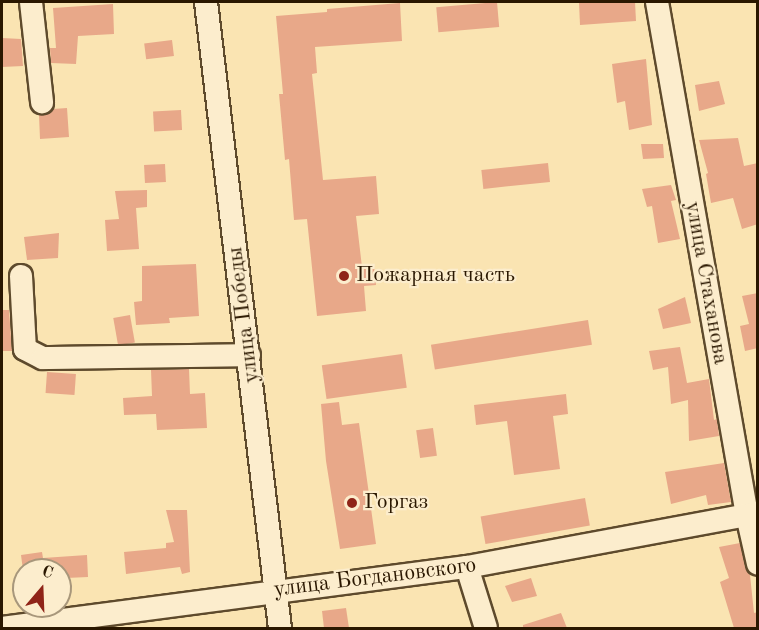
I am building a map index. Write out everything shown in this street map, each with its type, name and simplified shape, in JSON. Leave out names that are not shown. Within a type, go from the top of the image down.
[{"type":"street","points":[[31,2],[42,102]]},
{"type":"street","name":"улица Победы","points":[[206,2],[280,628]]},
{"type":"street","name":"улица Стаханова","points":[[657,2],[747,515],[758,564]]},
{"type":"street","points":[[21,276],[25,349],[43,358],[249,355]]},
{"type":"street","name":"улица Богдановского","points":[[2,628],[275,590],[467,567],[747,515]]},
{"type":"street","points":[[467,567],[486,628]]},
{"type":"building","points":[[497,2],[499,27],[438,32],[436,7]]},
{"type":"building","points":[[579,2],[635,2],[636,21],[580,25]]},
{"type":"building","points":[[400,3],[402,41],[315,47],[317,73],[312,74],[323,180],[376,176],[379,214],[356,216],[362,267],[374,266],[376,285],[364,286],[366,311],[317,316],[307,219],[294,220],[289,159],[285,160],[279,94],[283,94],[276,16]]},
{"type":"building","points":[[113,4],[114,34],[78,36],[76,64],[51,63],[50,48],[56,48],[53,8]]},
{"type":"building","points":[[2,38],[21,39],[23,66],[2,67]]},
{"type":"building","points":[[172,40],[174,56],[146,59],[144,43]]},
{"type":"building","points":[[646,59],[652,125],[629,130],[625,101],[617,103],[612,64]]},
{"type":"building","points":[[719,81],[725,104],[699,111],[695,85]]},
{"type":"building","points":[[67,108],[69,137],[40,139],[39,115],[49,113],[53,109]]},
{"type":"building","points":[[181,110],[182,130],[154,131],[153,111]]},
{"type":"building","points":[[738,138],[744,166],[758,163],[758,224],[742,229],[733,198],[711,203],[706,174],[708,173],[699,140]]},
{"type":"building","points":[[641,144],[663,144],[664,158],[643,159]]},
{"type":"building","points":[[548,163],[550,182],[483,189],[481,170]]},
{"type":"building","points":[[165,164],[166,182],[145,183],[144,165]]},
{"type":"building","points":[[671,185],[676,200],[671,201],[680,239],[658,243],[652,206],[647,207],[642,189]]},
{"type":"building","points":[[147,190],[147,207],[136,208],[139,249],[107,251],[105,220],[119,219],[115,191]]},
{"type":"building","points":[[59,233],[58,258],[27,260],[24,237]]},
{"type":"building","points":[[196,264],[199,316],[169,318],[170,323],[136,325],[134,302],[142,301],[142,266]]},
{"type":"building","points":[[758,293],[758,348],[745,351],[740,326],[749,324],[742,296]]},
{"type":"building","points":[[685,297],[691,323],[663,329],[658,309]]},
{"type":"building","points":[[2,310],[9,310],[12,351],[2,351]]},
{"type":"building","points":[[130,315],[135,343],[118,346],[113,318]]},
{"type":"building","points":[[588,320],[592,345],[435,370],[431,345]]},
{"type":"building","points":[[680,347],[687,383],[709,379],[714,420],[717,419],[719,436],[689,441],[688,400],[671,404],[668,367],[653,370],[649,351]]},
{"type":"building","points":[[402,354],[407,388],[327,399],[322,365]]},
{"type":"building","points":[[189,369],[190,394],[205,393],[207,428],[157,430],[156,414],[124,415],[123,398],[152,396],[151,370]]},
{"type":"building","points":[[47,372],[76,374],[74,395],[46,393]]},
{"type":"building","points":[[566,394],[568,414],[553,416],[560,469],[514,475],[507,421],[476,425],[474,405]]},
{"type":"building","name":"Горгаз","points":[[339,402],[342,425],[359,423],[376,544],[340,549],[326,461],[321,404]]},
{"type":"building","points":[[433,428],[437,456],[420,458],[416,430]]},
{"type":"building","points":[[724,463],[731,502],[708,505],[706,495],[671,504],[665,472]]},
{"type":"building","points":[[585,498],[590,526],[485,544],[481,516]]},
{"type":"building","points":[[166,510],[187,510],[190,572],[182,574],[180,567],[126,574],[124,552],[166,548],[166,543],[174,542]]},
{"type":"building","points":[[740,543],[745,567],[750,575],[754,613],[758,612],[758,628],[734,628],[720,582],[729,578],[719,547]]},
{"type":"building","points":[[42,552],[43,558],[21,558],[21,555]]},
{"type":"building","points":[[87,555],[88,577],[72,578],[72,558],[43,558]]},
{"type":"building","points":[[531,578],[537,596],[512,602],[505,586]]},
{"type":"building","points":[[346,608],[349,628],[324,628],[322,611]]},
{"type":"building","points":[[561,613],[567,628],[523,628],[523,625]]},
{"type":"place","name":"Пожарная часть","points":[[344,276]]},
{"type":"place","name":"Горгаз","points":[[352,503]]}]
